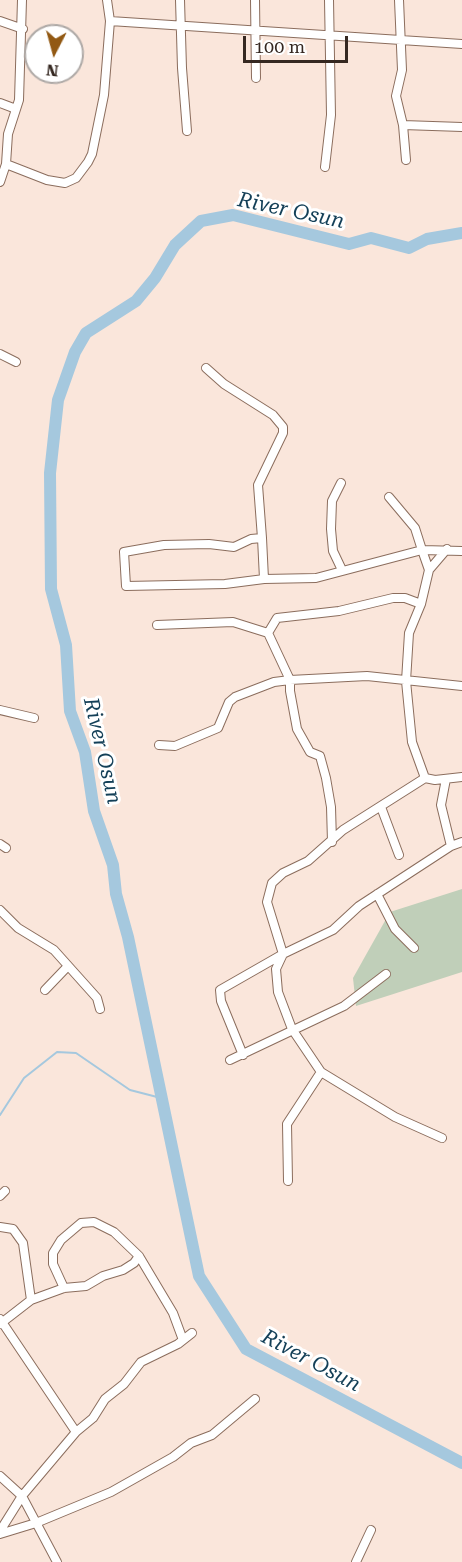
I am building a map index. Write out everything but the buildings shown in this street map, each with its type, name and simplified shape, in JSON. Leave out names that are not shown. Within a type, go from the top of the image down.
[{"type":"street","points":[[0,182],[6,164],[8,134],[19,100],[23,29],[22,0]]},
{"type":"street","points":[[6,164],[47,180],[65,183],[76,178],[83,170],[92,153],[104,95],[110,21],[107,0]]},
{"type":"street","points":[[180,0],[187,131]]},
{"type":"street","points":[[255,0],[256,78]]},
{"type":"street","points":[[324,167],[331,115],[328,0]]},
{"type":"street","points":[[399,0],[402,70],[396,96],[403,125],[406,160]]},
{"type":"street","points":[[0,21],[23,29]]},
{"type":"street","points":[[110,21],[462,44]]},
{"type":"street","points":[[109,32],[117,26],[129,24]]},
{"type":"street","points":[[0,103],[16,109]]},
{"type":"street","points":[[403,125],[462,127]]},
{"type":"street","points":[[0,354],[16,362]]},
{"type":"street","points":[[206,368],[224,384],[273,416],[283,427],[283,433],[258,485],[264,579]]},
{"type":"street","points":[[341,483],[332,501],[331,529],[333,551],[342,570]]},
{"type":"street","points":[[389,497],[415,528],[429,570]]},
{"type":"street","points":[[262,538],[251,539],[234,548],[209,544],[164,545],[126,550],[124,583],[132,587],[240,584],[264,579],[316,578],[422,550],[462,551]]},
{"type":"street","points":[[425,778],[410,732],[406,681],[407,642],[421,604],[429,570],[447,549]]},
{"type":"street","points":[[268,633],[277,618],[339,610],[393,598],[405,598],[421,604]]},
{"type":"street","points":[[157,625],[233,622],[268,633],[290,680],[297,729],[310,752],[320,756],[331,807],[332,842]]},
{"type":"street","points":[[159,745],[175,746],[218,728],[230,702],[235,697],[274,682],[367,676],[462,686]]},
{"type":"street","points":[[0,710],[34,718]]},
{"type":"street","points":[[442,1138],[395,1118],[321,1072],[292,1029],[278,992],[276,969],[283,954],[267,902],[269,890],[283,873],[308,861],[343,830],[425,778],[462,777]]},
{"type":"street","points":[[446,779],[441,805],[452,846]]},
{"type":"street","points":[[381,807],[399,855]]},
{"type":"street","points":[[243,1054],[221,1001],[220,990],[283,954],[333,930],[359,906],[452,846],[462,842]]},
{"type":"street","points":[[377,894],[395,929],[414,948]]},
{"type":"street","points":[[0,910],[18,928],[54,950],[97,998],[100,1009]]},
{"type":"street","points":[[45,990],[68,966]]},
{"type":"street","points":[[231,1060],[344,1006],[386,974]]},
{"type":"street","points":[[288,1180],[287,1124],[321,1072]]},
{"type":"street","points":[[64,1288],[53,1264],[53,1253],[61,1240],[81,1223],[94,1222],[114,1232],[139,1256],[173,1313],[183,1340]]},
{"type":"street","points":[[0,1227],[13,1229],[23,1243],[31,1300]]},
{"type":"street","points":[[76,1432],[1,1321],[31,1300],[64,1288],[86,1286],[103,1276],[123,1270],[134,1263],[139,1256]]},
{"type":"street","points":[[0,1532],[22,1496],[76,1432],[93,1418],[105,1400],[124,1384],[141,1362],[192,1333]]},
{"type":"street","points":[[0,1532],[36,1523],[111,1492],[173,1457],[191,1443],[212,1435],[255,1399]]},
{"type":"street","points":[[0,1476],[22,1496],[57,1562]]},
{"type":"street","points":[[356,1562],[371,1530]]},
{"type":"green space","points":[[462,889],[462,972],[356,1006],[353,978],[390,912]]},
{"type":"waterway","name":"River Osun","points":[[462,233],[427,239],[409,248],[371,238],[349,244],[233,215],[201,221],[175,245],[155,278],[136,301],[86,333],[75,352],[58,400],[50,473],[51,589],[66,645],[70,711],[85,752],[94,811],[113,865],[116,894],[128,937],[199,1276],[246,1349],[462,1463]]},
{"type":"waterway","points":[[0,1115],[24,1078],[57,1052],[76,1053],[130,1090],[161,1098]]}]
